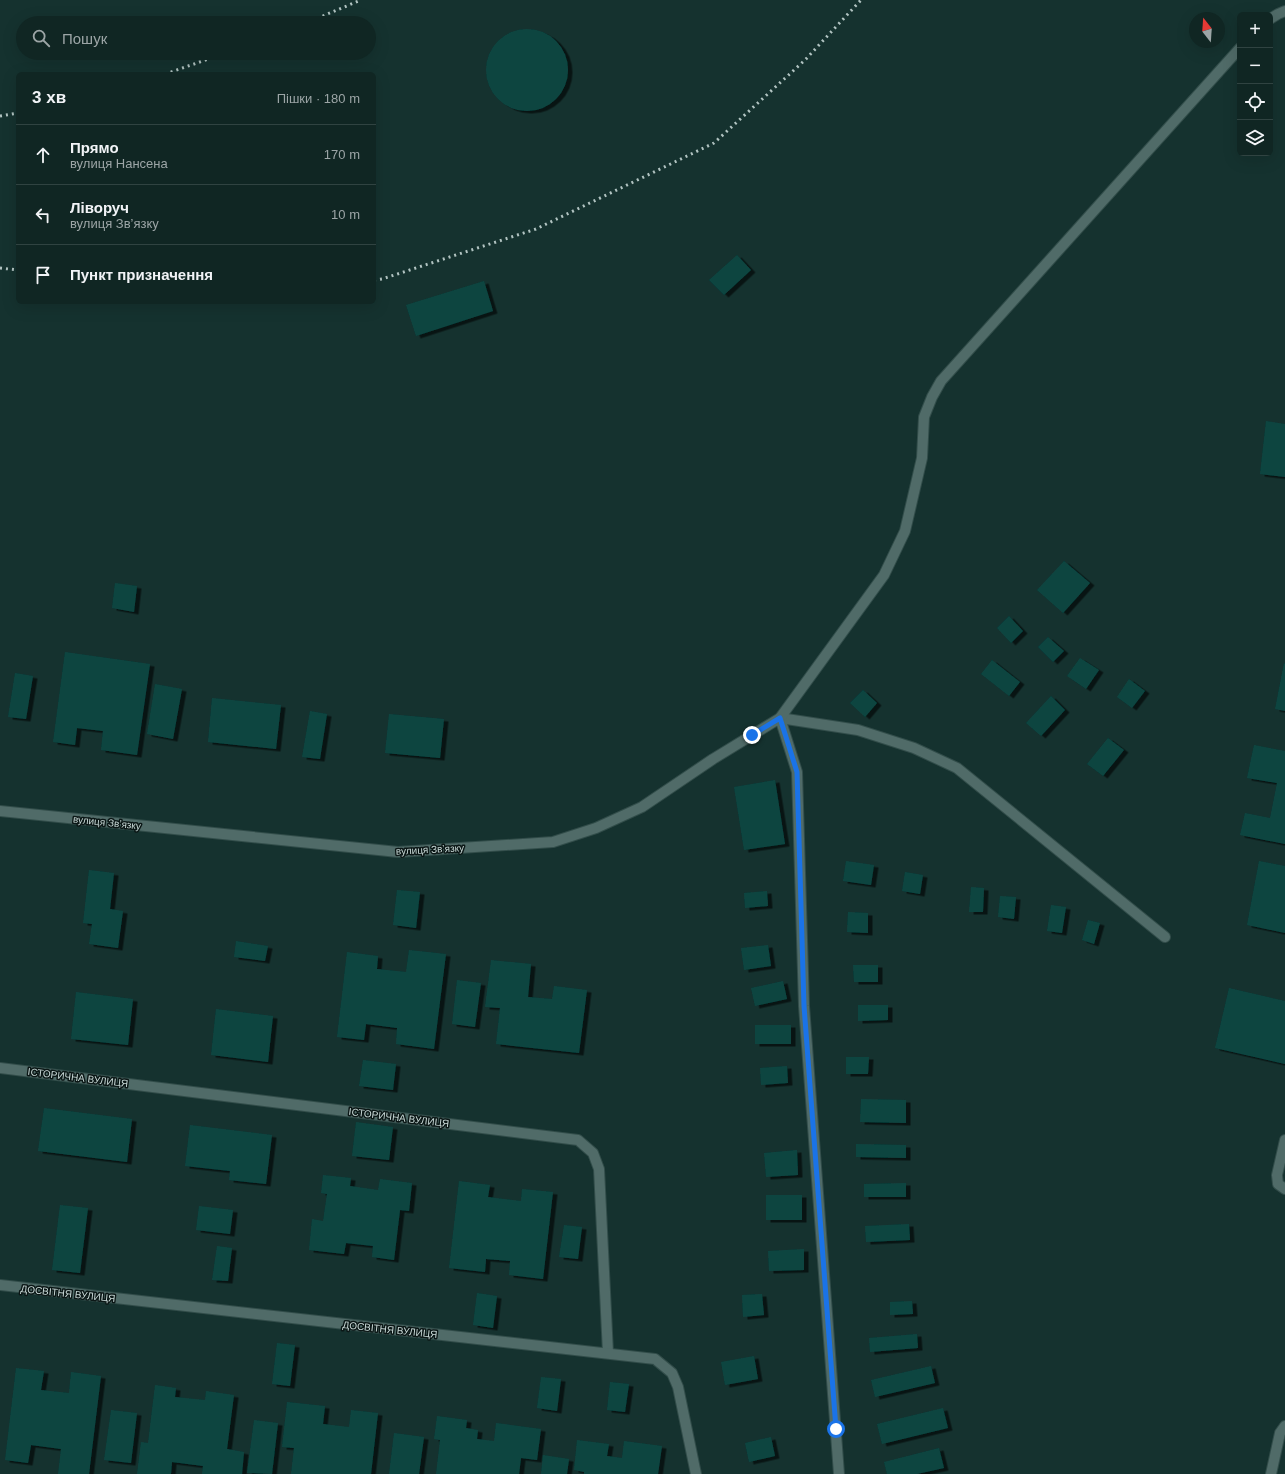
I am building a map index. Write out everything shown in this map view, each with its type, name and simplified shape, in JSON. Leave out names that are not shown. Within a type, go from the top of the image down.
[{"type":"street","points":[[1273,17],[1285,11]]},
{"type":"street","points":[[780,718],[884,575],[906,531],[922,458],[924,417],[932,397],[941,381],[1237,51]]},
{"type":"street","points":[[780,718],[858,730],[914,748],[957,768],[1165,937]]},
{"type":"street","points":[[780,718],[797,772],[804,1006],[839,1474]]},
{"type":"street","name":"вулиця Звʼязку","points":[[0,811],[398,852],[553,842],[596,828],[642,807],[713,759],[780,718]]},
{"type":"street","name":"ІСТОРИЧНА ВУЛИЦЯ","points":[[0,1068],[578,1140],[593,1153],[599,1169],[608,1353]]},
{"type":"street","points":[[1285,1140],[1277,1174],[1278,1184],[1285,1189]]},
{"type":"street","name":"ДОСВІТНЯ ВУЛИЦЯ","points":[[0,1285],[655,1359],[672,1373],[678,1387],[696,1474]]},
{"type":"street","points":[[1271,1474],[1280,1433],[1285,1426]]},
{"type":"building","points":[[527,29],[543,32],[556,41],[565,54],[568,70],[565,86],[556,99],[543,108],[527,111],[511,108],[498,99],[489,86],[486,70],[489,54],[498,41],[511,32]]},
{"type":"building","points":[[737,255],[751,270],[724,295],[709,280]]},
{"type":"building","points":[[484,281],[493,311],[416,336],[406,305]]},
{"type":"building","points":[[1266,421],[1285,424],[1285,477],[1260,474]]},
{"type":"building","points":[[1064,561],[1090,583],[1063,613],[1037,590]]},
{"type":"building","points":[[115,583],[137,586],[134,612],[112,608]]},
{"type":"building","points":[[1009,616],[1023,631],[1011,643],[997,628]]},
{"type":"building","points":[[1048,637],[1064,651],[1053,662],[1038,647]]},
{"type":"building","points":[[65,652],[150,664],[137,755],[101,750],[103,731],[77,728],[75,745],[53,742]]},
{"type":"building","points":[[1080,658],[1099,670],[1086,689],[1067,676]]},
{"type":"building","points":[[992,660],[1020,682],[1009,696],[981,674]]},
{"type":"building","points":[[1284,663],[1285,664],[1285,711],[1275,709]]},
{"type":"building","points":[[15,673],[33,676],[26,719],[8,717]]},
{"type":"building","points":[[1129,679],[1145,691],[1132,708],[1117,697]]},
{"type":"building","points":[[155,684],[182,689],[173,739],[147,734]]},
{"type":"building","points":[[863,690],[877,703],[865,717],[850,703]]},
{"type":"building","points":[[1051,696],[1065,710],[1041,736],[1026,723]]},
{"type":"building","points":[[212,698],[281,705],[276,749],[208,742]]},
{"type":"building","points":[[310,711],[327,714],[320,759],[302,757]]},
{"type":"building","points":[[389,714],[444,719],[440,758],[385,753]]},
{"type":"building","points":[[1108,738],[1124,750],[1103,776],[1087,764]]},
{"type":"building","points":[[1254,745],[1285,751],[1285,844],[1240,835],[1245,813],[1270,818],[1277,783],[1247,778]]},
{"type":"building","points":[[775,780],[785,844],[744,850],[734,787]]},
{"type":"building","points":[[846,861],[874,865],[871,885],[843,881]]},
{"type":"building","points":[[1259,861],[1285,866],[1285,933],[1247,925]]},
{"type":"building","points":[[89,870],[114,873],[110,909],[123,911],[118,948],[89,944],[92,924],[83,923]]},
{"type":"building","points":[[905,872],[923,875],[920,894],[902,891]]},
{"type":"building","points":[[971,887],[984,888],[983,912],[969,912]]},
{"type":"building","points":[[397,890],[420,892],[416,928],[393,925]]},
{"type":"building","points":[[767,891],[768,906],[745,908],[744,893]]},
{"type":"building","points":[[1000,896],[1016,897],[1014,919],[998,917]]},
{"type":"building","points":[[1051,905],[1066,907],[1062,933],[1047,931]]},
{"type":"building","points":[[848,912],[868,913],[868,933],[847,932]]},
{"type":"building","points":[[1088,920],[1100,923],[1094,944],[1082,940]]},
{"type":"building","points":[[236,941],[268,946],[265,961],[234,957]]},
{"type":"building","points":[[768,945],[771,966],[744,970],[741,948]]},
{"type":"building","points":[[409,950],[446,954],[434,1049],[396,1044],[397,1028],[366,1024],[364,1040],[337,1037],[347,952],[378,956],[377,969],[406,972]]},
{"type":"building","points":[[491,960],[531,964],[528,997],[552,999],[554,986],[587,990],[579,1053],[496,1044],[500,1008],[485,1007]]},
{"type":"building","points":[[853,965],[878,965],[878,982],[854,982]]},
{"type":"building","points":[[457,980],[481,983],[475,1027],[452,1024]]},
{"type":"building","points":[[783,981],[787,999],[755,1006],[751,988]]},
{"type":"building","points":[[1229,988],[1285,1001],[1285,1064],[1215,1048]]},
{"type":"building","points":[[76,992],[133,999],[128,1045],[71,1039]]},
{"type":"building","points":[[858,1005],[888,1005],[888,1020],[858,1021]]},
{"type":"building","points":[[216,1009],[273,1016],[268,1062],[211,1055]]},
{"type":"building","points":[[755,1025],[791,1025],[791,1044],[755,1044]]},
{"type":"building","points":[[846,1057],[869,1057],[868,1074],[846,1074]]},
{"type":"building","points":[[363,1060],[396,1064],[393,1090],[359,1086]]},
{"type":"building","points":[[787,1066],[788,1083],[761,1085],[760,1068]]},
{"type":"building","points":[[861,1099],[906,1100],[906,1123],[860,1122]]},
{"type":"building","points":[[44,1108],[132,1119],[127,1162],[38,1151]]},
{"type":"building","points":[[356,1122],[393,1127],[389,1160],[352,1156]]},
{"type":"building","points":[[190,1125],[272,1135],[266,1184],[229,1180],[230,1171],[185,1166]]},
{"type":"building","points":[[856,1144],[906,1145],[906,1158],[856,1157]]},
{"type":"building","points":[[797,1150],[798,1175],[766,1177],[764,1153]]},
{"type":"building","points":[[323,1175],[351,1178],[350,1186],[378,1190],[380,1179],[412,1183],[409,1211],[400,1210],[394,1260],[372,1257],[373,1246],[346,1243],[344,1254],[309,1250],[312,1219],[323,1221],[327,1194],[321,1193]]},
{"type":"building","points":[[459,1181],[490,1185],[488,1197],[521,1201],[522,1189],[553,1192],[543,1279],[509,1275],[510,1261],[486,1259],[485,1272],[449,1268]]},
{"type":"building","points":[[906,1183],[906,1197],[864,1197],[864,1184]]},
{"type":"building","points":[[766,1195],[802,1195],[802,1220],[766,1220]]},
{"type":"building","points":[[60,1205],[88,1208],[80,1273],[52,1270]]},
{"type":"building","points":[[199,1206],[233,1210],[230,1234],[196,1230]]},
{"type":"building","points":[[909,1224],[910,1240],[866,1242],[865,1226]]},
{"type":"building","points":[[564,1225],[582,1227],[578,1259],[559,1257]]},
{"type":"building","points":[[217,1246],[232,1248],[228,1281],[212,1280]]},
{"type":"building","points":[[804,1249],[804,1270],[769,1271],[768,1251]]},
{"type":"building","points":[[477,1293],[497,1296],[493,1328],[473,1325]]},
{"type":"building","points":[[762,1294],[764,1315],[743,1317],[742,1295]]},
{"type":"building","points":[[912,1301],[913,1314],[890,1315],[890,1302]]},
{"type":"building","points":[[917,1334],[918,1348],[870,1352],[869,1338]]},
{"type":"building","points":[[277,1343],[295,1345],[290,1386],[272,1384]]},
{"type":"building","points":[[754,1356],[758,1379],[725,1385],[721,1362]]},
{"type":"building","points":[[931,1366],[935,1383],[875,1397],[871,1380]]},
{"type":"building","points":[[16,1368],[44,1371],[41,1390],[69,1393],[71,1372],[101,1376],[89,1474],[58,1474],[61,1449],[31,1445],[28,1463],[5,1460]]},
{"type":"building","points":[[541,1377],[561,1379],[557,1411],[537,1408]]},
{"type":"building","points":[[610,1382],[629,1384],[625,1412],[607,1410]]},
{"type":"building","points":[[155,1385],[176,1388],[175,1397],[205,1400],[206,1391],[234,1395],[227,1449],[244,1452],[242,1474],[202,1474],[203,1466],[172,1462],[171,1474],[137,1474],[141,1442],[148,1443]]},
{"type":"building","points":[[287,1402],[325,1406],[323,1424],[349,1427],[351,1410],[378,1413],[371,1474],[291,1474],[294,1448],[282,1447]]},
{"type":"building","points":[[943,1408],[948,1428],[882,1444],[877,1424]]},
{"type":"building","points":[[111,1410],[137,1413],[131,1463],[104,1460]]},
{"type":"building","points":[[437,1416],[467,1420],[466,1428],[478,1430],[477,1439],[494,1441],[496,1423],[541,1429],[537,1460],[521,1458],[519,1474],[436,1474],[440,1440],[434,1439]]},
{"type":"building","points":[[254,1420],[278,1423],[272,1474],[247,1473]]},
{"type":"building","points":[[394,1433],[424,1437],[419,1474],[389,1474]]},
{"type":"building","points":[[771,1437],[775,1456],[749,1462],[745,1443]]},
{"type":"building","points":[[577,1440],[609,1444],[607,1456],[622,1458],[624,1441],[662,1446],[658,1474],[584,1474],[584,1472],[574,1470]]},
{"type":"building","points":[[939,1448],[944,1468],[917,1474],[887,1474],[884,1462]]},
{"type":"building","points":[[543,1455],[569,1459],[567,1474],[541,1474]]},
{"type":"railway","points":[[323,16],[361,0]]},
{"type":"railway","points":[[376,280],[536,229],[714,143],[805,60],[861,0]]},
{"type":"railway","points":[[171,72],[206,60]]},
{"type":"railway","points":[[0,116],[16,113]]},
{"type":"railway","points":[[0,268],[16,270]]},
{"type":"route","points":[[752,735],[780,718],[797,772],[804,1006],[836,1429]]}]
